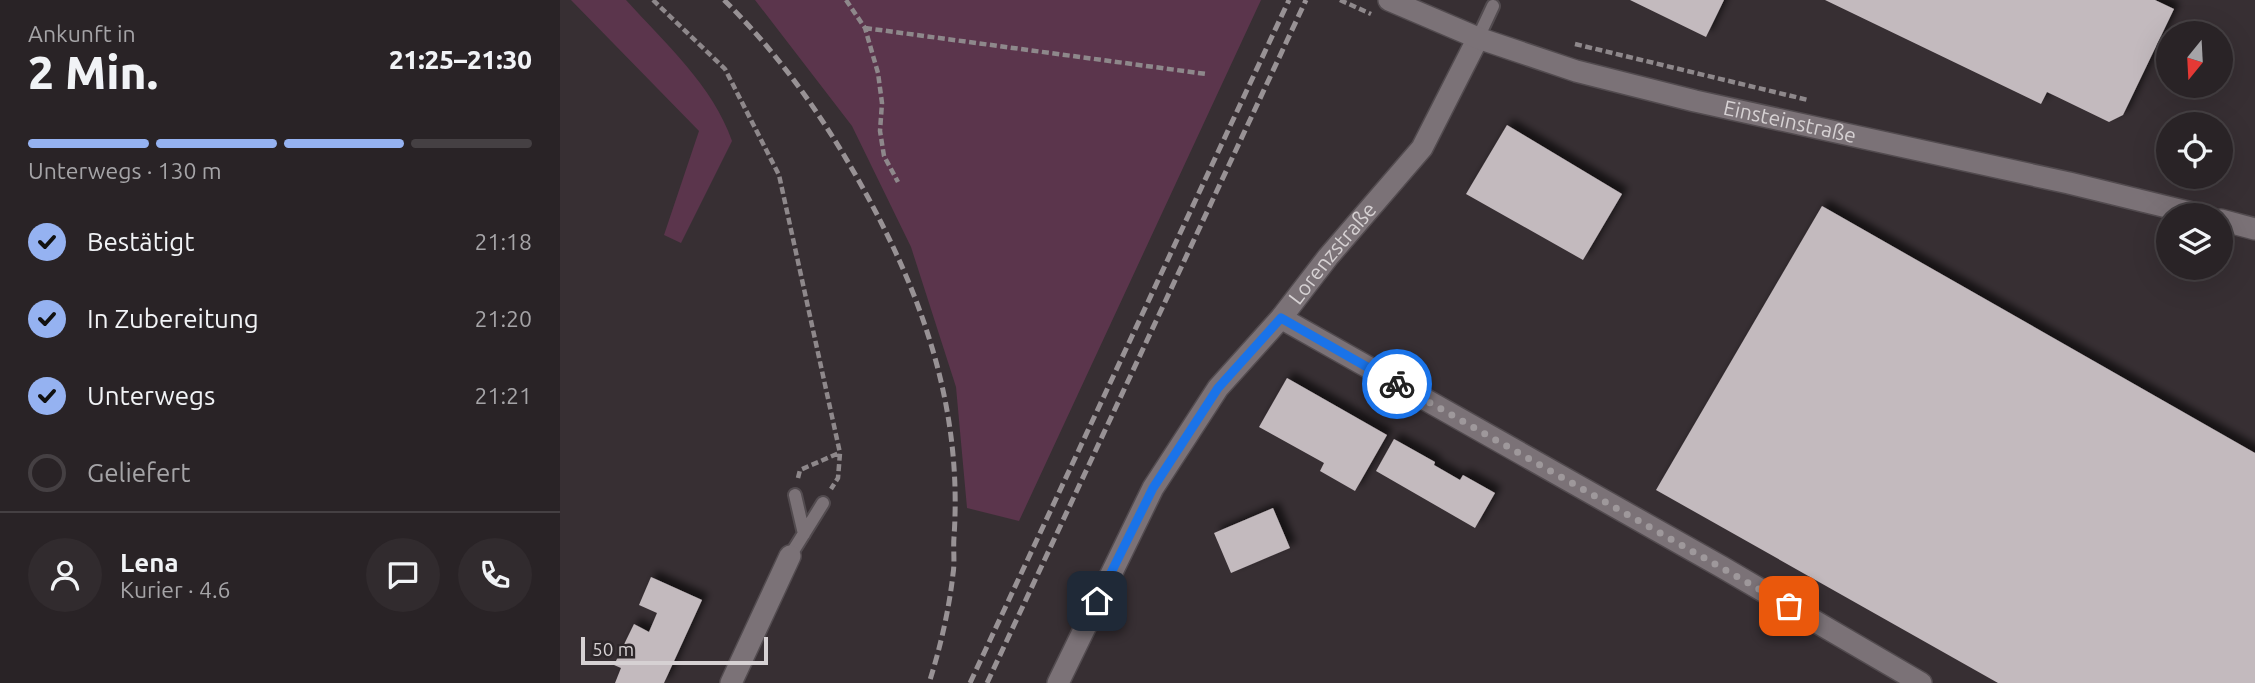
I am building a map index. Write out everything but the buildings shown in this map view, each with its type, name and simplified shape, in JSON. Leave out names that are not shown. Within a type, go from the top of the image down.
[{"type":"street","name":"Einsteinstraße","points":[[1389,0],[1478,38],[1576,71],[1695,101],[2156,204]]},
{"type":"street","name":"Lorenzstraße","points":[[1058,683],[1153,488],[1218,388],[1281,318],[1328,257],[1422,148],[1478,38]]},
{"type":"street","points":[[2233,223],[2255,229]]},
{"type":"street","points":[[1281,318],[1722,567],[1921,683]]},
{"type":"street","points":[[731,683],[790,556]]},
{"type":"lane","points":[[1478,38],[1493,6]]},
{"type":"lane","points":[[795,495],[804,534]]},
{"type":"lane","points":[[790,556],[823,503]]},
{"type":"path","points":[[653,0],[725,69],[779,174],[840,453],[838,478],[823,503]]},
{"type":"path","points":[[846,0],[865,28],[878,73],[882,103],[880,131],[884,156],[898,182]]},
{"type":"path","points":[[865,28],[1206,74]]},
{"type":"path","points":[[795,495],[800,470],[840,453]]},
{"type":"shaded area","points":[[571,0],[626,0],[687,66],[724,121],[732,141],[681,243],[664,235],[699,131]]},
{"type":"shaded area","points":[[755,0],[1261,0],[1019,521],[967,508],[956,387],[911,247],[852,126]]},
{"type":"railway","points":[[724,0],[779,61],[855,174],[899,260],[932,348],[944,394],[955,488],[951,588],[944,629],[929,683]]},
{"type":"railway","points":[[970,683],[1289,0]]},
{"type":"railway","points":[[987,683],[1306,0]]},
{"type":"way so far","points":[[1397,384],[1789,606]]},
{"type":"route","points":[[1097,601],[1153,488],[1218,388],[1281,318],[1397,384]]}]
